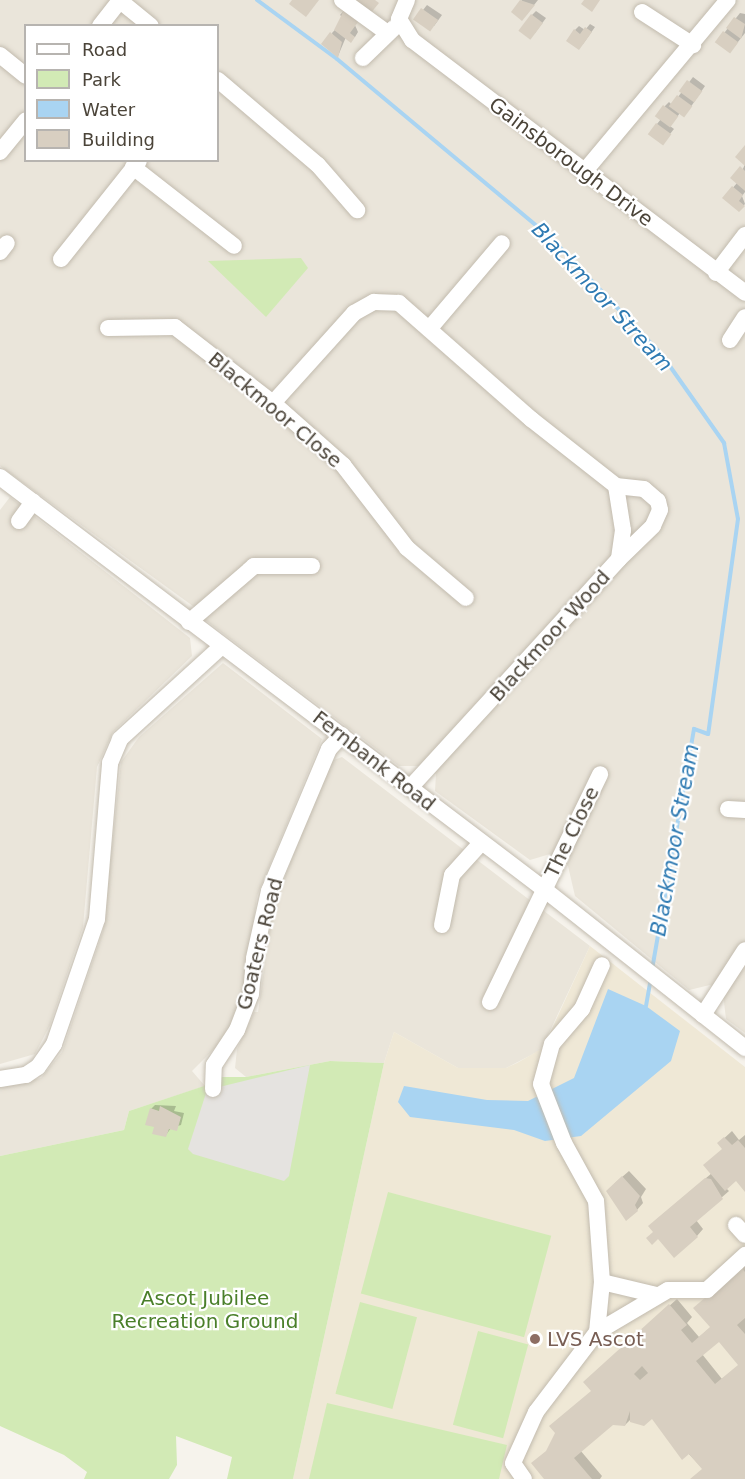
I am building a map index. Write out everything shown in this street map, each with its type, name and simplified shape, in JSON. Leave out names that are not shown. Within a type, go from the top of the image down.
[{"type":"street","points":[[101,24],[119,0],[148,24]]},
{"type":"street","name":"Gainsborough Drive","points":[[342,0],[412,40],[745,294]]},
{"type":"street","points":[[363,58],[393,29],[407,0]]},
{"type":"street","points":[[584,172],[693,45],[728,0]]},
{"type":"street","points":[[642,12],[693,45]]},
{"type":"street","points":[[0,55],[24,74]]},
{"type":"street","points":[[219,81],[318,165],[357,210]]},
{"type":"street","points":[[0,152],[24,122]]},
{"type":"street","points":[[61,259],[136,164],[234,246]]},
{"type":"street","points":[[716,273],[745,235]]},
{"type":"street","points":[[430,328],[502,243]]},
{"type":"street","points":[[273,403],[354,313],[374,302],[399,303],[531,419],[615,486],[644,489],[658,501],[660,510],[653,526],[619,559]]},
{"type":"street","points":[[730,340],[745,317]]},
{"type":"street","name":"Blackmoor Close","points":[[108,327],[175,327],[273,403],[343,465],[407,548],[466,598]]},
{"type":"street","name":"Fernbank Road","points":[[0,477],[189,622],[411,787],[480,844],[545,890],[745,1048]]},
{"type":"street","name":"Blackmoor Wood","points":[[411,787],[619,559],[623,530],[615,486]]},
{"type":"street","points":[[19,521],[33,502]]},
{"type":"street","points":[[189,622],[254,566],[312,566]]},
{"type":"street","points":[[0,1079],[26,1075],[38,1067],[54,1044],[97,919],[110,763],[120,739],[222,646]]},
{"type":"street","name":"Goaters Road","points":[[213,1089],[214,1065],[237,1030],[250,994],[254,958],[269,891],[329,749],[342,735]]},
{"type":"street","name":"The Close","points":[[490,1002],[600,774]]},
{"type":"street","points":[[442,926],[452,875],[480,844]]},
{"type":"street","points":[[703,1015],[745,950]]},
{"type":"street","points":[[597,1332],[602,1282],[596,1201],[564,1143],[541,1084],[552,1044],[582,1009],[602,965]]},
{"type":"street","points":[[524,1479],[513,1462],[536,1412],[597,1332],[656,1295],[668,1290],[707,1290],[745,1255]]},
{"type":"street","points":[[602,1282],[656,1295]]},
{"type":"shaded area","points":[[0,0],[745,0],[745,1033],[726,1019],[723,994],[710,985],[689,990],[575,896],[568,866],[550,854],[530,860],[435,791],[436,774],[420,766],[399,766],[204,619],[197,609],[0,466]]},
{"type":"shaded area","points":[[10,497],[190,638],[192,656],[113,732],[97,767],[83,927],[50,1025],[35,1054],[0,1064],[0,510]]},
{"type":"shaded area","points":[[223,663],[322,739],[257,896],[244,991],[233,1021],[223,1040],[192,1071],[205,1086],[129,1111],[124,1130],[0,1156],[0,1087],[41,1078],[62,1052],[103,931],[121,762],[139,737]]},
{"type":"shaded area","points":[[342,757],[590,946],[541,1050],[506,1068],[458,1068],[394,1032],[384,1063],[330,1061],[246,1077],[235,1068],[237,1049],[254,1012],[258,1012],[273,906],[331,761]]},
{"type":"shaded area","name":"LVS Ascot","points":[[590,946],[745,1067],[745,1479],[293,1479],[384,1063],[394,1032],[458,1068],[506,1068],[543,1048]]},
{"type":"shaded area","points":[[310,1065],[289,1176],[284,1181],[193,1154],[188,1149],[207,1090]]},
{"type":"green space","points":[[301,258],[308,268],[266,317],[208,261]]},
{"type":"green space","name":"Ascot Jubilee Recreation Ground","points":[[330,1061],[384,1063],[293,1479],[227,1479],[232,1457],[176,1436],[177,1465],[169,1479],[84,1479],[87,1472],[64,1455],[0,1426],[0,1156],[124,1130],[129,1111],[204,1086],[212,1077],[246,1077]]},
{"type":"green space","points":[[388,1192],[551,1236],[524,1337],[361,1293]]},
{"type":"green space","points":[[360,1302],[417,1317],[392,1409],[335,1394]]},
{"type":"green space","points":[[478,1331],[528,1344],[503,1438],[453,1425]]},
{"type":"green space","points":[[327,1403],[507,1445],[499,1479],[309,1479]]},
{"type":"water","points":[[608,989],[646,1006],[680,1031],[671,1061],[581,1136],[545,1141],[514,1130],[410,1117],[398,1102],[404,1086],[487,1100],[528,1101],[574,1078]]},
{"type":"building","points":[[292,0],[319,0],[306,17],[289,4]]},
{"type":"building","points":[[353,0],[375,0],[379,3],[370,14]]},
{"type":"building","points":[[520,0],[535,5],[522,21],[511,12]]},
{"type":"building","points":[[584,0],[600,0],[592,12],[581,4]]},
{"type":"building","points":[[346,6],[361,18],[350,33],[355,37],[351,43],[334,30]]},
{"type":"building","points":[[421,8],[438,20],[430,32],[413,19]]},
{"type":"building","points":[[531,14],[543,23],[530,40],[518,31]]},
{"type":"building","points":[[734,17],[745,24],[741,39],[726,28]]},
{"type":"building","points":[[585,27],[592,32],[579,50],[566,41],[574,29],[580,34]]},
{"type":"building","points":[[723,31],[738,42],[730,53],[715,42]]},
{"type":"building","points":[[330,32],[342,42],[338,58],[321,44]]},
{"type":"building","points":[[687,80],[702,91],[694,102],[679,91]]},
{"type":"building","points":[[677,95],[692,106],[684,117],[669,106]]},
{"type":"building","points":[[663,105],[678,116],[670,127],[655,116]]},
{"type":"building","points":[[656,123],[671,134],[663,145],[648,134]]},
{"type":"building","points":[[745,145],[745,166],[735,157]]},
{"type":"building","points":[[740,166],[745,171],[745,191],[730,178]]},
{"type":"building","points":[[732,186],[743,195],[739,201],[745,206],[739,212],[722,198]]},
{"type":"building","points":[[160,1106],[181,1117],[177,1131],[169,1129],[166,1137],[152,1134],[154,1127],[145,1125],[150,1108],[159,1111]]},
{"type":"building","points":[[724,1137],[732,1145],[738,1140],[745,1148],[745,1192],[736,1181],[725,1191],[703,1165],[722,1149],[717,1143]]},
{"type":"building","points":[[622,1176],[640,1196],[635,1205],[638,1211],[626,1221],[606,1191]]},
{"type":"building","points":[[705,1178],[711,1179],[723,1199],[690,1227],[698,1237],[674,1258],[658,1239],[652,1245],[646,1238],[653,1232],[648,1226]]},
{"type":"building","points":[[741,1267],[745,1272],[745,1318],[737,1325],[745,1334],[745,1479],[690,1479],[702,1469],[689,1454],[682,1460],[652,1419],[644,1426],[630,1422],[630,1411],[625,1426],[613,1425],[574,1458],[592,1479],[544,1479],[531,1463],[546,1451],[555,1433],[549,1426],[591,1391],[583,1382],[669,1304],[687,1325],[681,1330],[692,1343],[710,1327],[693,1308]],"holes":[[[719,1342],[738,1365],[715,1384],[696,1361]],[[642,1366],[648,1373],[640,1380],[634,1374]]]},
{"type":"waterway","name":"Blackmoor Stream","points":[[257,0],[337,59],[550,237],[662,355],[724,443],[738,519],[708,734],[694,729],[652,969]]},
{"type":"waterway","name":"Blackmoor Stream","points":[[646,1006],[651,979]]},
{"type":"place","name":"LVS Ascot","points":[[535,1339]]}]
